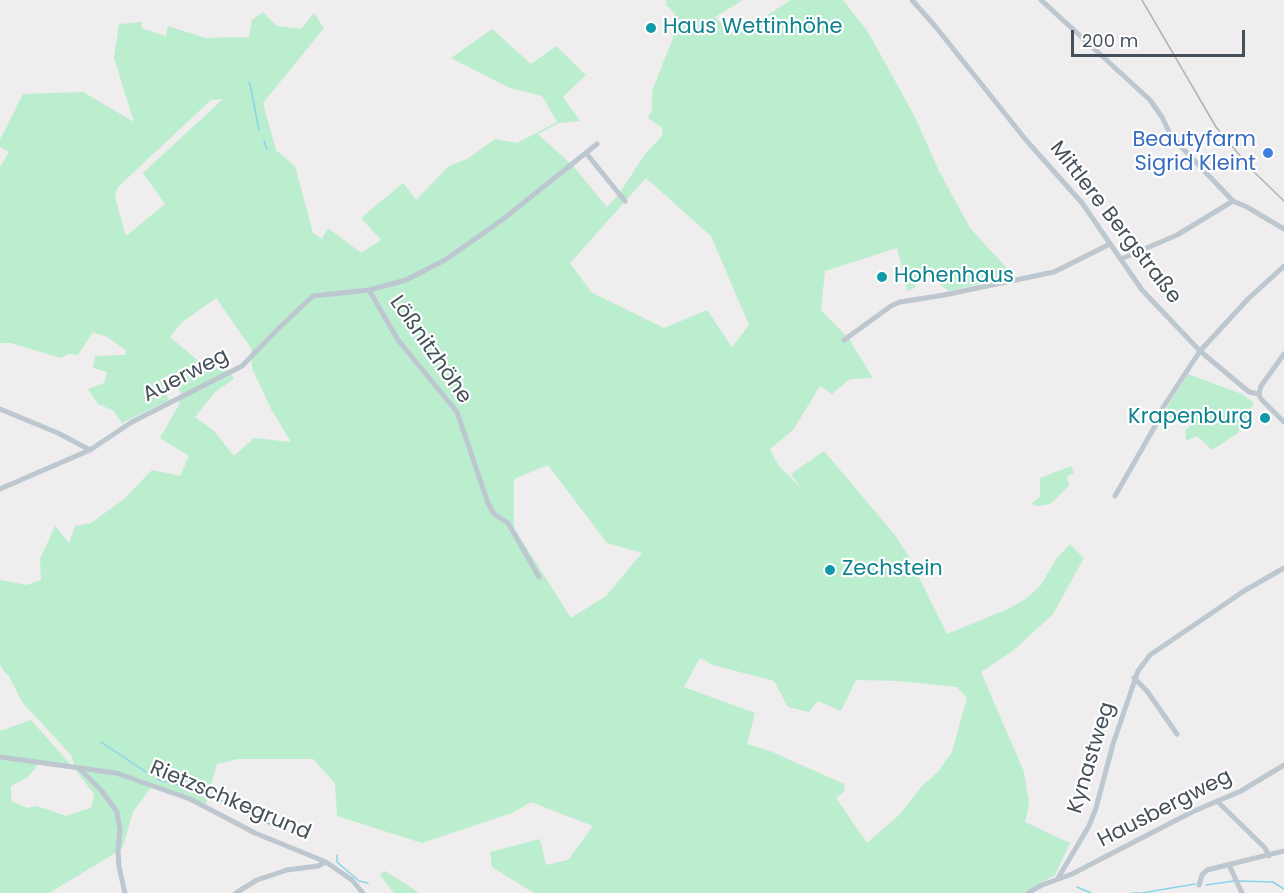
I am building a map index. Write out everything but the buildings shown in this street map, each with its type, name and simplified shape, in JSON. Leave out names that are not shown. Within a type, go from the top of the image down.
[{"type":"street","name":"Mittlere Bergstraße","points":[[912,0],[1026,140],[1067,184],[1142,290],[1200,351],[1249,392],[1259,394],[1284,422]]},
{"type":"street","points":[[1041,0],[1150,100],[1171,136],[1233,201],[1284,229]]},
{"type":"street","name":"Auerweg","points":[[0,489],[90,450],[132,422],[242,366],[280,326],[313,296],[369,290],[406,280],[445,260],[502,220],[597,144]]},
{"type":"street","points":[[586,153],[625,201]]},
{"type":"street","points":[[1121,259],[1177,235],[1233,201]]},
{"type":"street","points":[[844,339],[900,302],[1054,272],[1110,244]]},
{"type":"street","points":[[1115,496],[1158,421],[1162,409],[1200,351],[1248,299],[1284,266]]},
{"type":"street","name":"Lößnitzhöhe","points":[[369,290],[398,340],[457,412],[488,503],[494,514],[508,523],[539,577]]},
{"type":"street","points":[[1259,394],[1260,388],[1284,354]]},
{"type":"street","points":[[0,409],[58,433],[90,450]]},
{"type":"street","name":"Kynastweg","points":[[1058,878],[1089,826],[1134,678],[1150,655],[1244,591],[1283,569]]},
{"type":"street","name":"Kynastweg","points":[[1134,678],[1147,691],[1177,734]]},
{"type":"street","name":"Rietzschkegrund","points":[[0,757],[116,773],[190,799],[255,833],[326,862],[340,870],[363,893]]},
{"type":"street","name":"Hausbergweg","points":[[1058,878],[1072,874],[1240,791],[1284,765]]},
{"type":"street","points":[[79,768],[101,790],[117,812],[120,830],[118,849],[124,893]]},
{"type":"street","points":[[1217,801],[1265,848],[1269,856]]},
{"type":"street","points":[[1199,885],[1202,875],[1208,870],[1284,851]]},
{"type":"street","points":[[236,893],[257,880],[287,870],[318,866],[326,862]]},
{"type":"street","points":[[1229,865],[1242,893]]},
{"type":"street","points":[[1028,893],[1058,878]]},
{"type":"green space","points":[[665,0],[743,0],[715,17],[734,36],[791,0],[843,0],[868,32],[915,117],[938,169],[970,228],[1014,276],[949,291],[928,275],[915,282],[915,288],[907,291],[897,248],[825,271],[821,310],[849,339],[873,378],[850,379],[832,394],[820,386],[793,430],[770,449],[778,465],[801,488],[791,474],[824,451],[895,535],[909,557],[947,634],[1008,609],[1027,598],[1041,585],[1056,559],[1070,544],[1084,558],[1053,614],[1014,650],[981,672],[1024,772],[1029,803],[1025,822],[1070,843],[1055,875],[1023,893],[534,893],[492,867],[490,852],[540,839],[546,865],[568,860],[593,826],[531,802],[512,813],[422,843],[337,816],[335,783],[313,759],[238,759],[217,764],[205,807],[152,786],[133,812],[122,849],[49,893],[0,893],[0,731],[31,720],[71,765],[41,761],[28,777],[11,786],[11,801],[28,808],[37,806],[66,816],[91,808],[94,794],[77,772],[71,755],[22,702],[8,674],[0,665],[0,580],[27,585],[41,580],[40,559],[55,526],[69,543],[75,526],[91,523],[123,500],[152,470],[180,476],[189,456],[160,438],[179,405],[181,392],[170,374],[160,380],[169,400],[122,423],[114,411],[98,404],[88,389],[104,383],[107,372],[93,368],[95,356],[125,355],[126,350],[107,337],[93,332],[78,355],[69,354],[60,358],[11,343],[0,343],[0,167],[9,152],[0,147],[0,140],[23,94],[83,92],[134,122],[114,58],[119,24],[142,22],[141,28],[166,36],[168,26],[205,38],[249,37],[252,20],[263,12],[277,26],[301,29],[314,13],[324,28],[263,103],[276,150],[295,166],[313,233],[322,239],[328,228],[361,253],[381,240],[361,218],[403,183],[416,200],[449,166],[467,159],[495,139],[517,143],[557,122],[542,96],[510,88],[451,58],[492,29],[531,64],[556,46],[586,75],[563,97],[580,121],[559,123],[538,134],[573,166],[607,207],[619,194],[645,154],[662,136],[662,128],[648,118],[652,110],[652,91],[673,38],[675,14],[665,4],[667,2]],"holes":[[[223,99],[143,173],[165,204],[126,236],[115,197],[118,187],[211,100]],[[646,178],[711,236],[749,325],[732,347],[707,310],[664,328],[591,292],[570,263]],[[216,298],[251,348],[252,368],[271,409],[291,442],[254,438],[234,456],[214,431],[195,417],[215,392],[234,379],[228,369],[202,364],[170,337],[182,322]],[[548,465],[607,543],[642,553],[606,596],[571,618],[514,528],[514,479]],[[700,658],[713,665],[774,681],[788,707],[809,712],[818,701],[841,711],[856,680],[899,681],[957,687],[967,698],[952,752],[938,772],[923,785],[899,815],[867,843],[836,798],[845,791],[844,784],[770,751],[747,744],[755,713],[684,687]]]},
{"type":"green space","points":[[1188,374],[1242,394],[1254,403],[1238,433],[1212,450],[1197,436],[1186,441],[1185,430],[1194,423],[1188,415],[1177,414],[1171,419],[1164,412]]},
{"type":"green space","points":[[1071,466],[1074,473],[1067,476],[1069,485],[1061,494],[1050,504],[1038,506],[1031,504],[1040,497],[1040,478]]},
{"type":"green space","points":[[385,871],[418,893],[394,893],[380,875]]},
{"type":"waterway","points":[[248,82],[259,130]]},
{"type":"waterway","points":[[264,141],[267,149]]},
{"type":"waterway","points":[[101,742],[146,772]]},
{"type":"waterway","points":[[157,779],[208,794],[286,832]]},
{"type":"waterway","points":[[337,855],[337,862],[359,881],[368,883]]},
{"type":"waterway","points":[[1206,885],[1234,881]]},
{"type":"waterway","points":[[1239,881],[1273,882],[1284,889]]},
{"type":"waterway","points":[[1142,893],[1195,884]]},
{"type":"waterway","points":[[1077,887],[1091,893]]},
{"type":"waterway","points":[[1132,893],[1140,893]]},
{"type":"tram line","points":[[1142,0],[1216,127],[1252,170],[1284,201]]},
{"type":"place","name":"Haus Wettinhöhe","points":[[651,28]]},
{"type":"place","name":"Beautyfarm Sigrid Kleint","points":[[1268,153]]},
{"type":"place","name":"Hohenhaus","points":[[882,277]]},
{"type":"place","name":"Krapenburg","points":[[1265,418]]},
{"type":"place","name":"Zechstein","points":[[830,570]]}]
